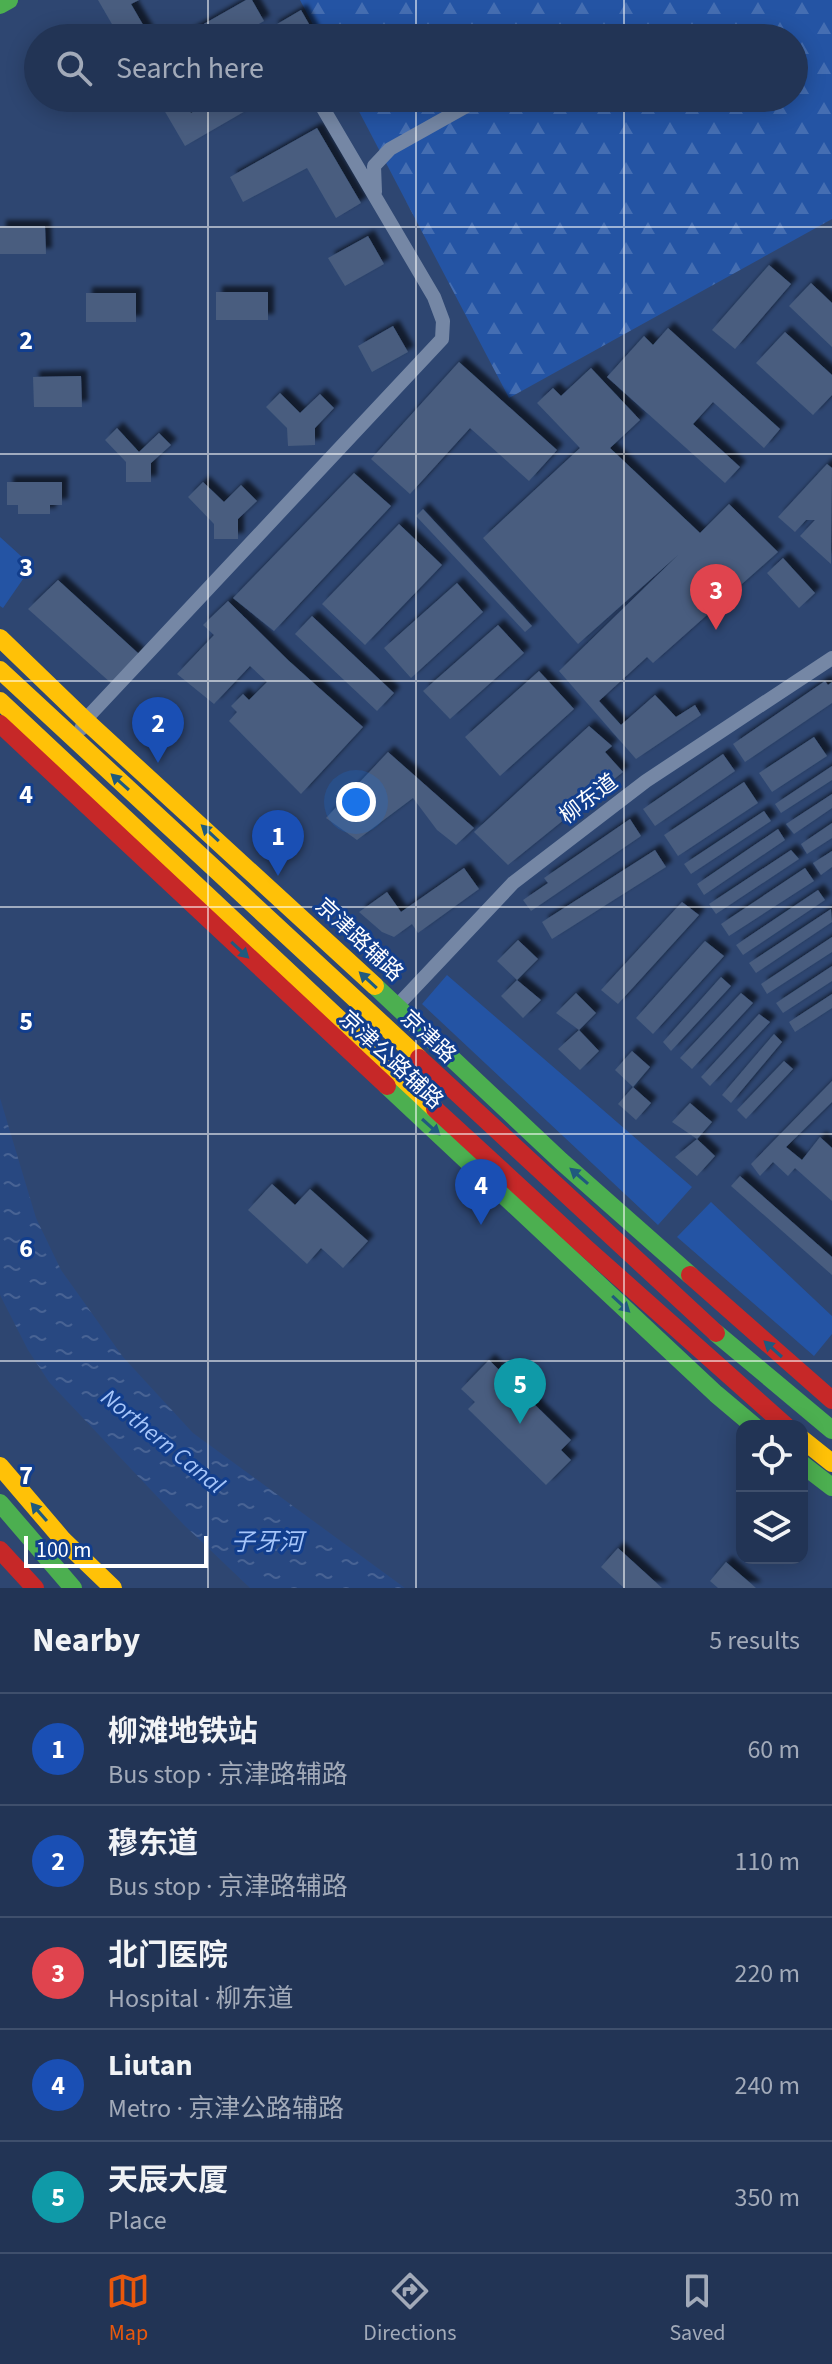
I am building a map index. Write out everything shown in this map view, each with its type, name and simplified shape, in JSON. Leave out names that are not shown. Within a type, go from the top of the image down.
[{"type":"main road","points":[[0,5],[9,0]]},
{"type":"main road","name":"京津路辅路","points":[[0,638],[561,1161],[832,1400]]},
{"type":"main road","name":"京津路","points":[[0,670],[719,1336],[832,1430]]},
{"type":"main road","points":[[0,701],[432,1105],[779,1420]]},
{"type":"main road","name":"京津公路辅路","points":[[0,724],[747,1420]]},
{"type":"main road","points":[[219,872],[267,886]]},
{"type":"main road","points":[[184,896],[196,882]]},
{"type":"main road","points":[[808,1444],[832,1463]]},
{"type":"main road","points":[[0,1466],[63,1540],[113,1588]]},
{"type":"main road","points":[[808,1469],[832,1487]]},
{"type":"main road","points":[[0,1503],[73,1588]]},
{"type":"main road","points":[[0,1550],[35,1588]]},
{"type":"street","points":[[84,749],[81,737],[85,720],[442,339],[444,330],[434,297],[325,112]]},
{"type":"street","points":[[375,197],[374,166],[379,159],[390,149],[456,112]]},
{"type":"street","name":"柳东道","points":[[397,1006],[513,883],[646,781],[832,658]]},
{"type":"street","points":[[47,715],[66,722],[85,720]]},
{"type":"green space","points":[[300,0],[832,0],[832,219],[509,398],[359,112],[808,112],[808,24],[313,24]]},
{"type":"green space","points":[[0,537],[32,566],[3,608],[0,606]]},
{"type":"green space","points":[[447,975],[692,1187],[658,1225],[422,1004]]},
{"type":"green space","points":[[711,1202],[832,1316],[832,1334],[814,1356],[677,1237]]},
{"type":"water","points":[[0,1098],[36,1218],[61,1270],[123,1357],[193,1433],[405,1588],[250,1588],[184,1525],[49,1382],[28,1350],[0,1295]]},
{"type":"building","points":[[98,0],[139,0],[131,4],[143,24],[112,24]]},
{"type":"building","points":[[246,0],[252,0],[264,21],[259,24],[204,24]]},
{"type":"building","points":[[301,10],[309,24],[277,24]]},
{"type":"building","points":[[165,112],[244,112],[185,146]]},
{"type":"building","points":[[317,128],[361,203],[336,218],[307,168],[243,202],[230,177]]},
{"type":"building","points":[[0,226],[45,226],[46,254],[0,254]]},
{"type":"building","points":[[368,236],[384,264],[345,286],[328,258]]},
{"type":"building","points":[[769,265],[791,284],[735,349],[712,330]]},
{"type":"building","points":[[811,283],[832,303],[832,347],[789,306]]},
{"type":"building","points":[[216,292],[268,292],[268,320],[216,320]]},
{"type":"building","points":[[86,293],[136,293],[136,322],[86,322]]},
{"type":"building","points":[[393,326],[408,352],[372,372],[358,346]]},
{"type":"building","points":[[668,328],[780,429],[764,448],[713,402],[693,424],[740,467],[725,483],[607,377],[644,336],[653,345]]},
{"type":"building","points":[[785,332],[832,375],[832,395],[813,415],[756,363]]},
{"type":"building","points":[[459,362],[557,450],[529,481],[470,428],[410,494],[371,459]]},
{"type":"building","points":[[591,368],[640,420],[610,448],[700,533],[729,504],[778,552],[653,663],[647,657],[599,701],[621,725],[655,695],[676,717],[695,705],[701,715],[636,759],[559,671],[678,555],[578,644],[483,538],[580,448],[537,403],[553,388],[561,396]]},
{"type":"building","points":[[81,376],[82,407],[34,407],[33,377]]},
{"type":"building","points":[[280,393],[300,413],[320,394],[334,408],[315,428],[315,445],[288,446],[287,428],[266,407]]},
{"type":"building","points":[[117,428],[139,452],[159,433],[171,445],[151,463],[151,482],[126,482],[126,462],[105,440]]},
{"type":"building","points":[[827,464],[832,468],[831,564],[800,536],[815,520],[806,520],[795,532],[778,517]]},
{"type":"building","points":[[354,473],[391,506],[274,631],[233,598]]},
{"type":"building","points":[[7,482],[62,482],[62,505],[50,505],[50,514],[18,514],[18,505],[7,505]]},
{"type":"building","points":[[203,482],[224,502],[241,485],[257,501],[238,519],[238,539],[214,539],[214,524],[188,497]]},
{"type":"building","points":[[423,509],[532,626],[525,632],[416,516]]},
{"type":"building","points":[[399,524],[442,565],[365,645],[322,604]]},
{"type":"building","points":[[783,558],[815,593],[799,608],[767,573]]},
{"type":"building","points":[[58,580],[139,654],[111,683],[28,609]]},
{"type":"building","points":[[457,583],[483,612],[411,678],[384,648]]},
{"type":"building","points":[[228,601],[363,727],[301,794],[229,721],[237,712],[231,706],[243,694],[249,700],[267,682],[250,666],[214,704],[177,674],[214,635],[203,625]]},
{"type":"building","points":[[312,616],[394,693],[377,711],[295,634]]},
{"type":"building","points":[[498,625],[524,653],[450,719],[423,691]]},
{"type":"building","points":[[539,671],[574,709],[500,776],[465,737]]},
{"type":"building","points":[[825,681],[828,685],[832,682],[832,703],[745,762],[733,744]]},
{"type":"building","points":[[589,726],[612,746],[605,752],[623,772],[508,865],[474,832]]},
{"type":"building","points":[[814,737],[827,756],[772,792],[759,773]]},
{"type":"building","points":[[388,752],[474,828],[456,845],[437,830],[413,798],[357,840],[326,818]]},
{"type":"building","points":[[723,754],[735,771],[655,826],[643,809]]},
{"type":"building","points":[[832,766],[832,780],[781,813],[775,804]]},
{"type":"building","points":[[744,782],[758,803],[678,856],[664,835]]},
{"type":"building","points":[[832,794],[832,808],[794,834],[786,824]]},
{"type":"building","points":[[764,811],[771,821],[691,874],[684,864]]},
{"type":"building","points":[[630,819],[641,836],[531,911],[523,900],[548,883],[544,878]]},
{"type":"building","points":[[832,823],[832,838],[807,854],[801,844]]},
{"type":"building","points":[[778,829],[785,840],[704,895],[697,884]]},
{"type":"building","points":[[655,850],[666,867],[552,939],[542,922]]},
{"type":"building","points":[[791,850],[799,859],[716,914],[709,904]]},
{"type":"building","points":[[832,851],[832,867],[821,875],[813,863]]},
{"type":"building","points":[[464,868],[479,889],[418,933],[412,924],[394,937],[382,932],[359,912],[387,892],[401,912]]},
{"type":"building","points":[[805,868],[814,881],[729,936],[721,924]]},
{"type":"building","points":[[818,890],[825,900],[743,955],[736,945]]},
{"type":"building","points":[[682,902],[699,915],[618,1004],[601,990]]},
{"type":"building","points":[[831,909],[832,922],[756,973],[749,963]]},
{"type":"building","points":[[832,937],[832,952],[767,994],[761,984]]},
{"type":"building","points":[[518,940],[538,959],[517,980],[497,961]]},
{"type":"building","points":[[705,941],[724,956],[653,1034],[636,1018]]},
{"type":"building","points":[[832,966],[832,981],[783,1013],[776,1003]]},
{"type":"building","points":[[721,977],[731,986],[671,1051],[663,1042]]},
{"type":"building","points":[[517,980],[541,1000],[523,1018],[501,996]]},
{"type":"building","points":[[576,993],[596,1013],[579,1030],[556,1013]]},
{"type":"building","points":[[741,993],[753,1003],[692,1069],[680,1058]]},
{"type":"building","points":[[832,994],[832,1008],[795,1032],[789,1022]]},
{"type":"building","points":[[759,1014],[770,1022],[710,1086],[701,1077]]},
{"type":"building","points":[[579,1030],[599,1051],[580,1070],[558,1049]]},
{"type":"building","points":[[774,1034],[782,1042],[731,1103],[722,1095]]},
{"type":"building","points":[[632,1051],[650,1067],[633,1087],[615,1070]]},
{"type":"building","points":[[784,1061],[793,1069],[746,1119],[737,1110]]},
{"type":"building","points":[[832,1081],[832,1102],[786,1147],[802,1160],[820,1137],[832,1148],[832,1201],[795,1168],[788,1176],[773,1162],[760,1176],[751,1164]]},
{"type":"building","points":[[633,1087],[651,1103],[636,1120],[618,1104]]},
{"type":"building","points":[[690,1103],[712,1122],[697,1139],[672,1122]]},
{"type":"building","points":[[697,1139],[715,1156],[697,1176],[675,1157]]},
{"type":"building","points":[[740,1176],[832,1257],[832,1275],[731,1186]]},
{"type":"building","points":[[272,1184],[295,1205],[310,1189],[368,1241],[343,1268],[321,1248],[307,1264],[248,1210]]},
{"type":"building","points":[[489,1360],[571,1440],[561,1450],[571,1460],[546,1485],[468,1409],[475,1402],[461,1389]]},
{"type":"building","points":[[618,1548],[662,1588],[624,1588],[601,1567]]},
{"type":"building","points":[[726,1562],[756,1588],[718,1588],[710,1581]]},
{"type":"traffic: fast","points":[[0,5],[9,0]]},
{"type":"traffic: fast","points":[[375,986],[561,1161],[690,1275]]},
{"type":"traffic: fast","points":[[387,1086],[747,1420]]},
{"type":"traffic: fast","points":[[716,1333],[832,1430]]},
{"type":"traffic: fast","points":[[808,1469],[832,1487]]},
{"type":"traffic: fast","points":[[0,1503],[73,1588]]},
{"type":"traffic: slow","points":[[0,638],[375,986]]},
{"type":"traffic: slow","points":[[0,670],[419,1058]]},
{"type":"traffic: slow","points":[[0,701],[435,1109]]},
{"type":"traffic: slow","points":[[808,1444],[832,1463]]},
{"type":"traffic: slow","points":[[0,1466],[63,1540],[113,1588]]},
{"type":"traffic: jam","points":[[0,724],[387,1086]]},
{"type":"traffic: jam","points":[[419,1058],[716,1333]]},
{"type":"traffic: jam","points":[[435,1109],[779,1420]]},
{"type":"traffic: jam","points":[[690,1275],[832,1400]]},
{"type":"traffic: jam","points":[[0,1550],[35,1588]]},
{"type":"place","name":"北门医院","points":[[716,630]]},
{"type":"place","name":"穆东道","points":[[158,763]]},
{"type":"place","name":"柳滩地铁站","points":[[278,876]]},
{"type":"place","name":"Liutan","points":[[481,1225]]},
{"type":"place","name":"天辰大厦","points":[[520,1424]]},
{"type":"water label","name":"Northern Canal","points":[[163,1441]]},
{"type":"water label","name":"子牙河","points":[[267,1542]]}]
